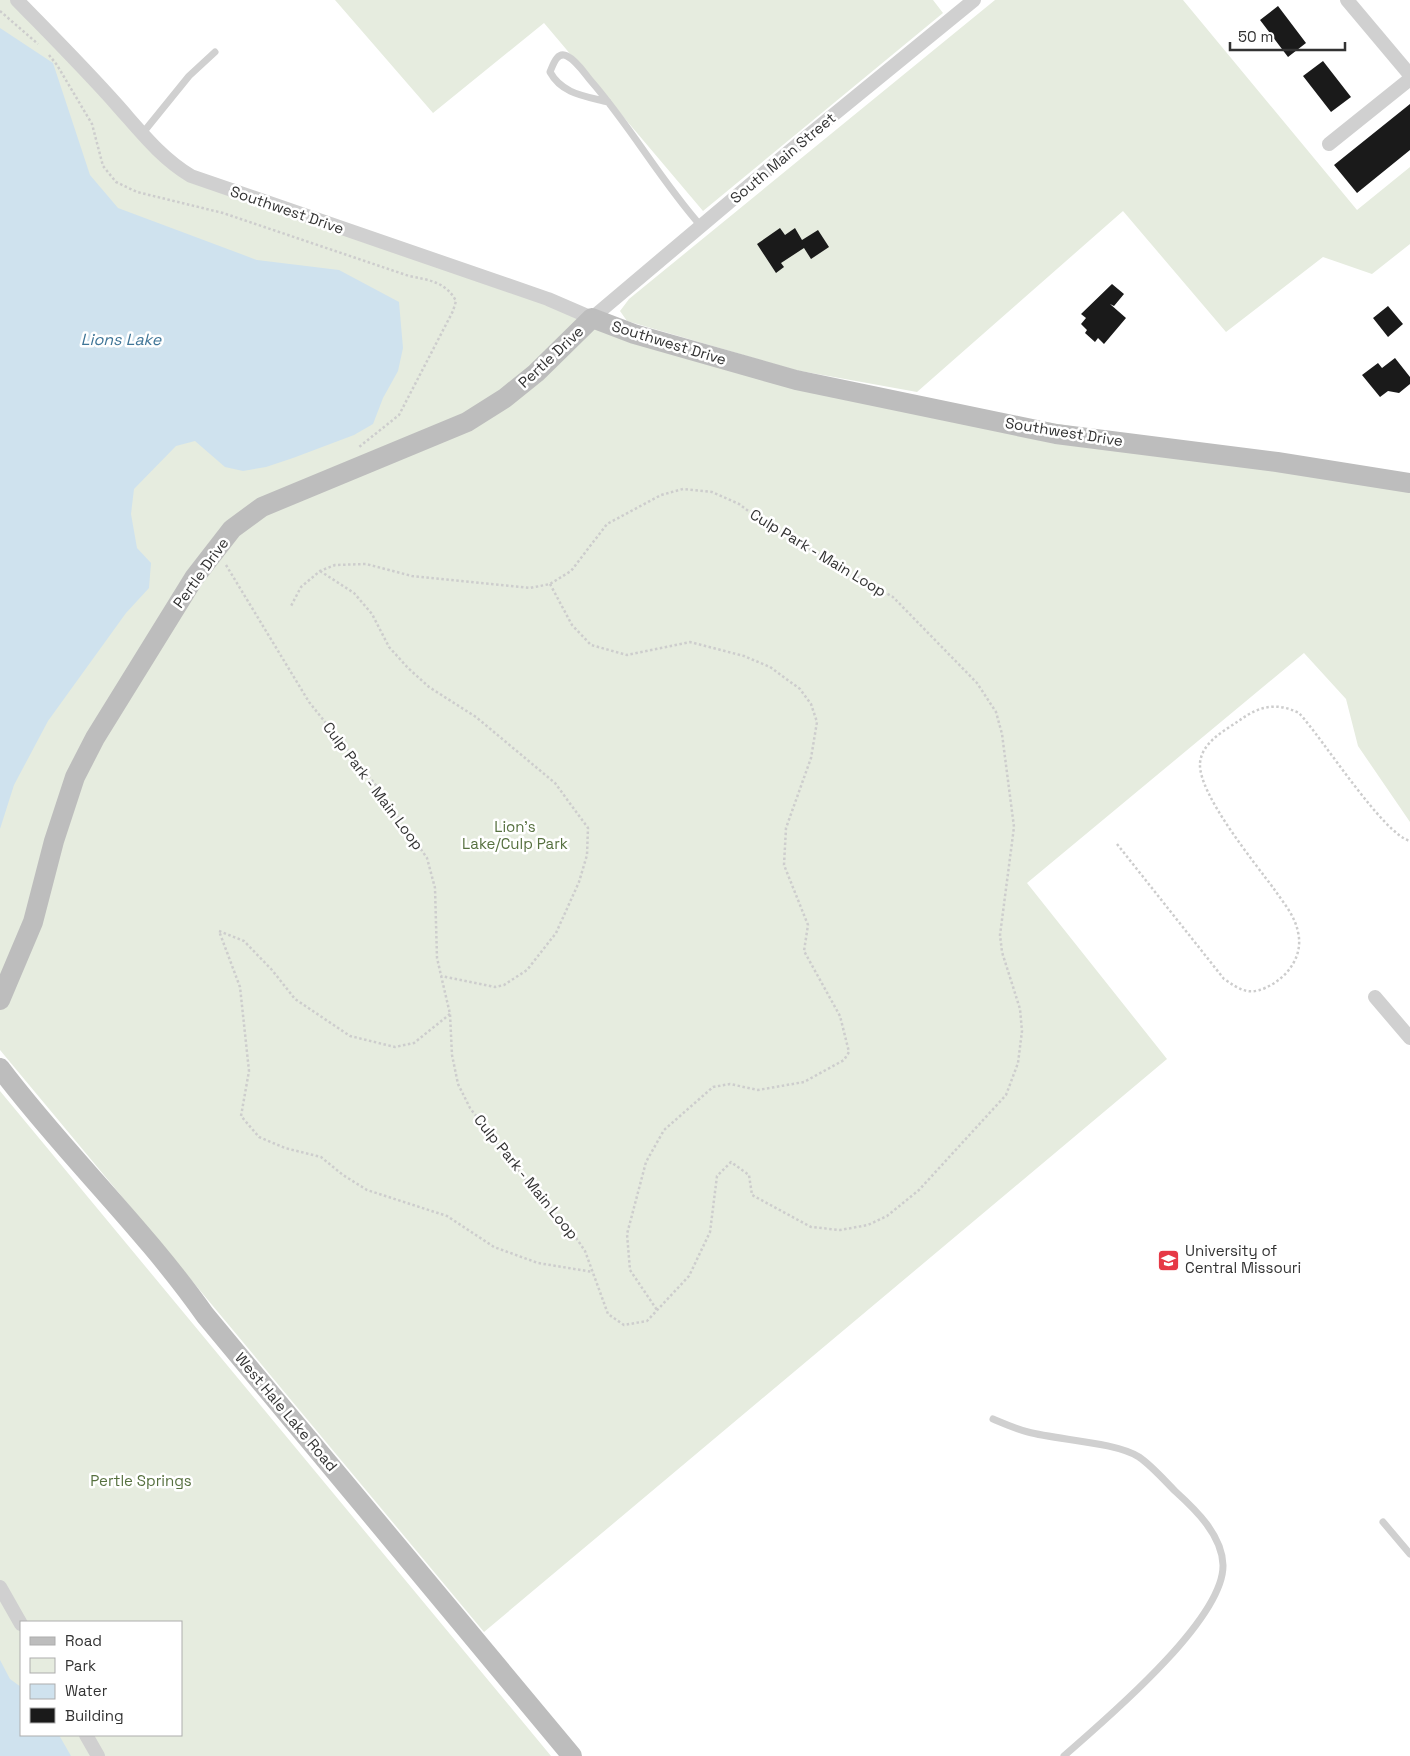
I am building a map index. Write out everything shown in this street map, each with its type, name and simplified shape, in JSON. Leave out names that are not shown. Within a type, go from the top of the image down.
[{"type":"street","name":"Southwest Drive","points":[[17,0],[142,134],[175,166],[192,176],[548,300],[634,334],[796,380],[1039,430],[1277,462],[1410,483]]},
{"type":"street","name":"South Main Street","points":[[592,318],[974,0]]},
{"type":"street","points":[[1329,144],[1410,77],[1347,0]]},
{"type":"street","name":"Pertle Drive","points":[[0,1000],[33,922],[54,841],[75,777],[95,738],[194,578],[232,530],[262,507],[467,422],[505,398],[536,373],[592,318]]},
{"type":"street","points":[[1374,997],[1410,1038]]},
{"type":"street","name":"West Hale Lake Road","points":[[0,1068],[18,1092],[121,1209],[186,1288],[205,1315],[572,1756]]},
{"type":"street","points":[[0,1587],[20,1622]]},
{"type":"street","points":[[87,1736],[98,1756]]},
{"type":"lane","points":[[142,134],[189,76],[215,52]]},
{"type":"lane","points":[[608,102],[566,90],[555,81],[550,72],[554,60],[561,56],[567,56],[608,102],[683,205],[701,226]]},
{"type":"lane","points":[[993,1419],[1028,1432],[1099,1445],[1139,1457],[1190,1505],[1208,1526],[1219,1544],[1223,1563],[1222,1577],[1218,1593],[1208,1610],[1128,1700],[1064,1756]]},
{"type":"lane","points":[[1383,1522],[1410,1554]]},
{"type":"path","points":[[358,447],[399,416],[453,310]]},
{"type":"path","name":"Culp Park - Main Loop","points":[[217,548],[244,597],[309,702],[379,789],[426,858],[435,888],[437,958],[450,1014],[452,1055],[458,1084],[470,1108],[527,1182],[566,1223],[585,1251],[608,1314],[624,1325],[647,1321],[689,1276],[710,1232],[718,1176],[731,1162],[749,1175],[752,1195],[810,1227],[840,1230],[868,1225],[887,1216],[919,1190],[1006,1094],[1018,1063],[1022,1031],[1020,1009],[1002,952],[1000,935],[1014,827],[1003,743],[996,712],[977,684],[893,597],[764,523],[739,504],[712,492],[683,490],[661,495],[607,524],[571,571],[550,584],[530,588],[412,576],[366,564],[335,565],[320,571],[301,587],[291,606]]},
{"type":"path","points":[[320,571],[354,593],[372,614],[389,648],[429,687],[476,717],[555,783],[588,828],[587,855],[579,882],[556,933],[527,970],[504,985],[495,987],[441,976]]},
{"type":"path","points":[[550,584],[572,625],[591,645],[627,655],[690,642],[744,656],[770,667],[800,689],[811,704],[817,722],[811,758],[786,828],[784,865],[808,925],[804,951],[840,1016],[848,1052],[844,1060],[804,1082],[758,1090],[730,1084],[713,1087],[664,1130],[646,1162],[627,1234],[630,1270],[657,1310]]},
{"type":"path","points":[[1117,844],[1224,978],[1243,992],[1258,991],[1277,983],[1291,969],[1299,944],[1298,931],[1289,911],[1233,833],[1204,786],[1200,763],[1206,747],[1215,738],[1247,715],[1269,707],[1286,706],[1299,713],[1385,823],[1403,839],[1410,841]]},
{"type":"path","points":[[450,1014],[414,1043],[405,1045],[395,1047],[350,1036],[296,999],[244,941],[219,931],[240,987],[249,1071],[240,1116],[259,1137],[285,1148],[322,1157],[343,1176],[367,1190],[447,1216],[494,1247],[538,1263],[592,1272]]},
{"type":"green space","name":"Lion's Lake/Culp Park","points":[[0,0],[17,0],[191,176],[796,380],[1410,483],[1410,822],[1358,746],[1346,699],[1304,653],[1027,883],[1167,1059],[484,1632],[0,1050]]},
{"type":"green space","points":[[335,0],[933,0],[943,13],[703,211],[544,23],[433,113]]},
{"type":"green space","points":[[995,0],[1183,0],[1357,210],[1410,167],[1410,244],[1372,274],[1323,257],[1226,332],[1123,211],[917,392],[795,370],[627,321],[620,311],[629,299]]},
{"type":"green space","name":"Pertle Springs","points":[[0,1091],[551,1756],[0,1756]]},
{"type":"water","name":"Lions Lake","points":[[0,28],[53,63],[90,175],[118,208],[257,260],[339,270],[399,302],[403,348],[398,371],[383,398],[373,424],[354,435],[266,467],[243,471],[225,467],[195,441],[176,446],[134,489],[131,514],[137,548],[151,563],[149,588],[126,613],[48,721],[14,785],[0,829]]},
{"type":"water","points":[[0,1660],[10,1679],[20,1686],[20,1736],[60,1736],[71,1756],[0,1756]]},
{"type":"building","points":[[1278,6],[1306,43],[1288,57],[1260,20]]},
{"type":"building","points":[[1323,61],[1351,97],[1331,112],[1303,76]]},
{"type":"building","points":[[1410,104],[1410,150],[1357,193],[1334,165]]},
{"type":"building","points":[[780,228],[785,235],[795,228],[802,240],[818,230],[829,247],[811,259],[804,248],[781,263],[784,267],[776,273],[757,244]]},
{"type":"building","points":[[1112,284],[1124,294],[1114,306],[1110,304],[1126,318],[1104,344],[1098,338],[1095,342],[1085,333],[1087,330],[1081,324],[1086,318],[1081,314]]},
{"type":"building","points":[[1388,306],[1403,324],[1388,337],[1373,318]]},
{"type":"building","points":[[1395,358],[1410,377],[1410,384],[1399,393],[1388,391],[1380,397],[1362,375],[1378,363],[1382,368]]},
{"type":"place","name":"University of Central Missouri","points":[[1169,1260]]}]
